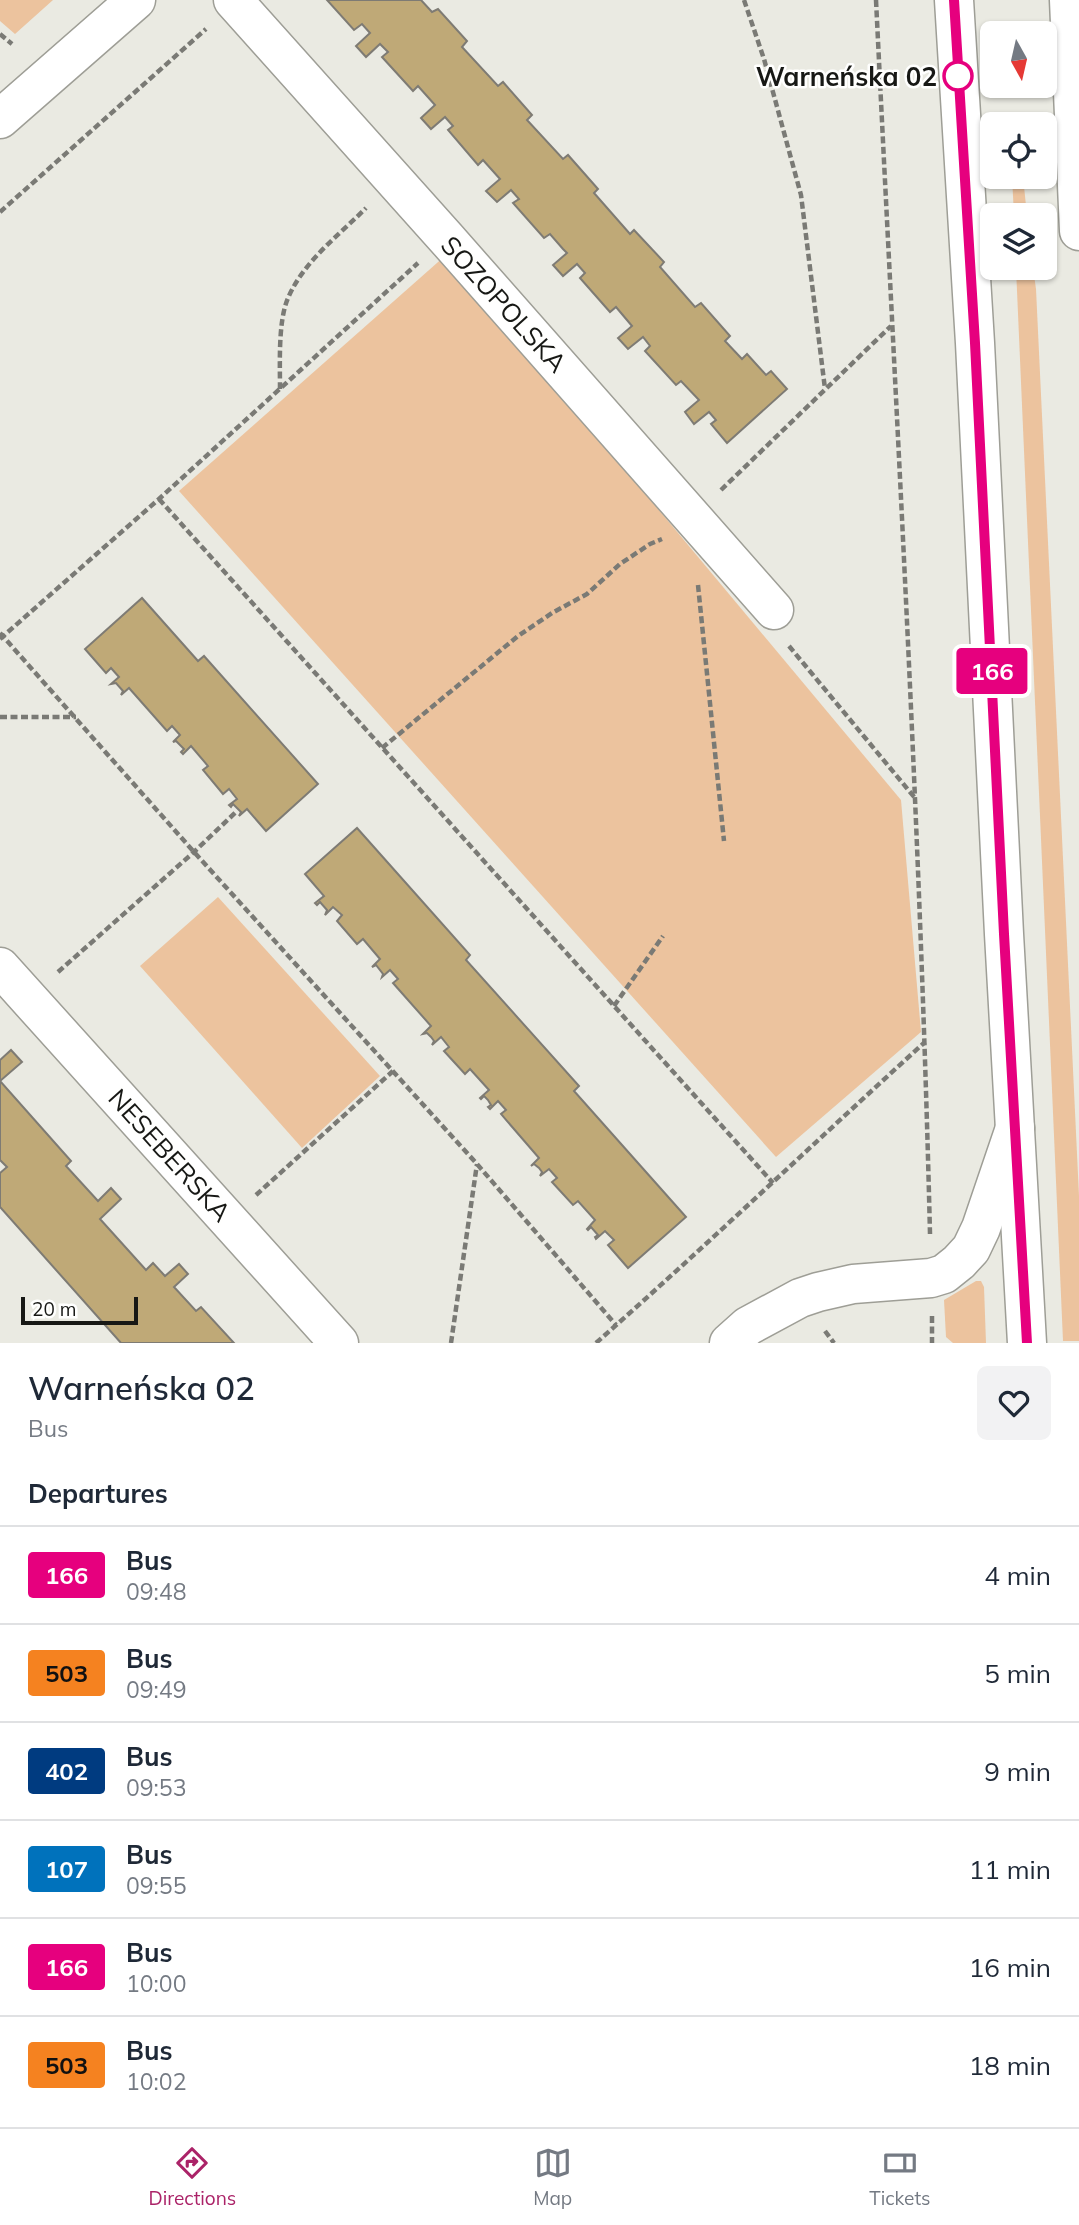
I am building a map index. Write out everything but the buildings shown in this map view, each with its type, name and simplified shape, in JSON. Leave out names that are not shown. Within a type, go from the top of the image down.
[{"type":"street","points":[[0,119],[136,0]]},
{"type":"street","points":[[954,0],[975,343],[1027,1343]]},
{"type":"street","points":[[1069,0],[1079,231]]},
{"type":"street","name":"SOZOPOLSKA","points":[[234,1],[774,610]]},
{"type":"street","name":"NESEBERSKA","points":[[0,967],[339,1343]]},
{"type":"street","points":[[729,1343],[748,1326],[800,1298],[853,1284],[931,1279],[944,1274],[960,1262],[971,1249],[981,1228],[1015,1126]]},
{"type":"path","points":[[744,0],[764,60],[801,195],[825,389]]},
{"type":"path","points":[[876,0],[915,798],[931,1279]]},
{"type":"path","points":[[0,212],[234,1]]},
{"type":"path","points":[[0,34],[12,44]]},
{"type":"path","points":[[280,389],[280,340],[287,300],[292,289],[304,269],[394,181]]},
{"type":"path","points":[[446,238],[159,499],[1,636],[477,1164],[616,1325]]},
{"type":"path","points":[[382,748],[518,636],[587,594],[620,564],[650,544],[692,528],[693,517],[891,326]]},
{"type":"path","points":[[159,499],[773,1184]]},
{"type":"path","points":[[697,581],[724,841]]},
{"type":"path","points":[[774,610],[785,642],[915,798]]},
{"type":"path","points":[[0,717],[76,717]]},
{"type":"path","points":[[28,998],[237,811]]},
{"type":"path","points":[[614,1006],[663,936]]},
{"type":"path","points":[[596,1343],[773,1184],[817,1140],[925,1042]]},
{"type":"path","points":[[229,1220],[393,1071]]},
{"type":"path","points":[[451,1343],[477,1164]]},
{"type":"shaded area","points":[[0,0],[53,0],[15,34],[0,21]]},
{"type":"shaded area","points":[[1013,189],[1024,189],[1026,203],[1013,203]]},
{"type":"shaded area","points":[[446,255],[901,800],[921,1032],[776,1157],[179,491]]},
{"type":"shaded area","points":[[1017,280],[1035,280],[1036,289],[1079,1196],[1079,1341],[1063,1341]]},
{"type":"shaded area","points":[[218,897],[380,1076],[302,1148],[140,966]]},
{"type":"shaded area","points":[[976,1281],[981,1281],[984,1287],[986,1343],[953,1343],[946,1337],[944,1300]]},
{"type":"bus line","name":"166","points":[[954,0],[975,343],[1027,1343]]},
{"type":"place","name":"Warneńska 02","points":[[958,76]]}]
